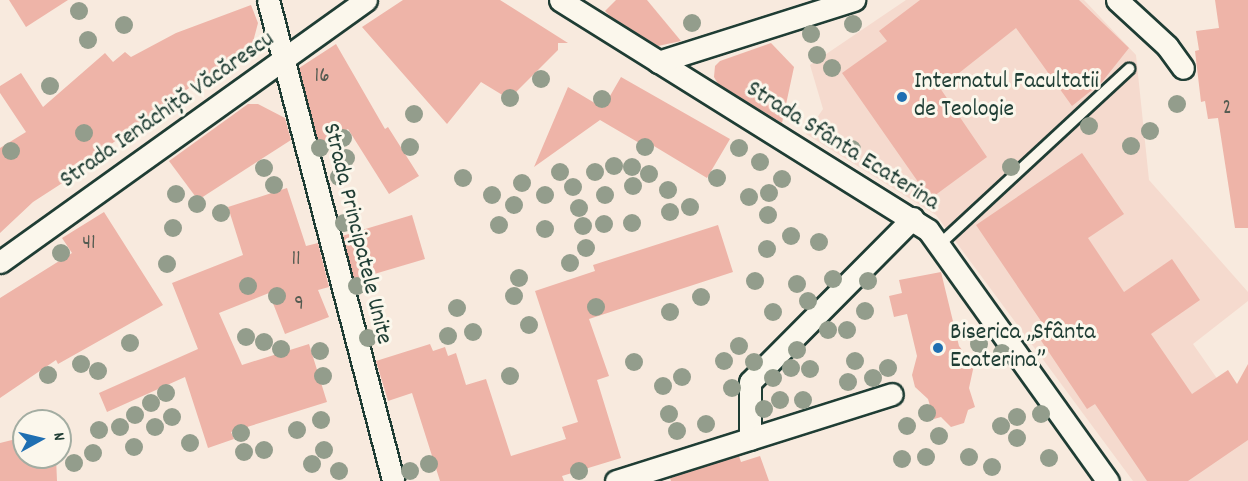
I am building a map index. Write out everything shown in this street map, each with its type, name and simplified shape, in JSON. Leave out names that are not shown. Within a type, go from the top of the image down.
[{"type":"street","name":"Strada Principatele Unite","points":[[268,0],[286,58],[393,481]]},
{"type":"street","name":"Strada Ienăchiță Văcărescu","points":[[0,262],[366,0]]},
{"type":"street","name":"Strada Sfânta Ecaterina","points":[[560,0],[913,218],[940,244],[1108,481]]},
{"type":"street","points":[[658,62],[854,0]]},
{"type":"street","points":[[1117,0],[1167,46],[1183,68]]},
{"type":"street","points":[[750,439],[750,382],[913,218]]},
{"type":"street","points":[[616,481],[892,394]]},
{"type":"lane","points":[[940,244],[1129,69]]},
{"type":"shaded area","points":[[906,0],[1084,0],[1136,55],[1149,180],[1248,292],[1248,301],[1193,344],[1248,423],[1248,481],[1133,481],[936,215],[806,134],[823,109],[810,65]]},
{"type":"building","points":[[9,0],[68,0],[26,27]]},
{"type":"building","points":[[403,0],[500,0],[568,43],[558,43],[558,50],[509,99],[481,82],[447,124],[362,27]]},
{"type":"building","points":[[616,0],[647,0],[681,41],[658,46],[610,16],[605,11]]},
{"type":"building","name":"Internatul Facultatii de Teologie","points":[[920,0],[1079,0],[1129,48],[1102,82],[1072,106],[1016,28],[940,88],[987,157],[930,199],[842,73],[887,41],[879,31]]},
{"type":"building","points":[[1215,0],[1248,0],[1248,228],[1235,228],[1218,118],[1208,119],[1205,101],[1201,102],[1195,51],[1199,50],[1196,31],[1219,28]]},
{"type":"building","points":[[251,5],[258,23],[253,42],[82,165],[84,169],[33,202],[0,233],[0,148],[26,132],[0,93],[0,86],[21,73],[43,107],[105,53],[113,62],[125,52],[131,57],[176,33]]},
{"type":"building","points":[[771,43],[794,67],[782,123],[718,84],[714,77],[715,66],[720,61]]},
{"type":"building","points":[[336,44],[385,129],[388,127],[419,176],[389,194],[348,129],[318,144],[299,68]]},
{"type":"building","points":[[621,77],[730,139],[707,178],[644,140],[641,144],[600,120],[534,167],[568,87],[603,108]]},
{"type":"building","points":[[248,104],[258,104],[285,118],[291,140],[198,200],[169,161]]},
{"type":"building","points":[[1082,153],[1124,214],[1088,238],[1124,292],[1172,259],[1200,300],[1151,334],[1192,394],[1228,370],[1237,384],[1248,364],[1248,440],[1188,481],[1147,481],[1095,404],[1087,409],[1036,333],[1045,327],[976,225]]},
{"type":"building","points":[[287,188],[306,246],[318,243],[329,287],[318,290],[329,317],[285,334],[269,293],[219,313],[242,365],[309,344],[327,402],[231,432],[234,439],[208,448],[185,377],[107,412],[99,393],[198,349],[172,283],[243,255],[228,207]]},
{"type":"building","points":[[104,212],[163,305],[58,364],[56,360],[0,398],[0,298],[72,253],[62,238]]},
{"type":"building","points":[[412,215],[425,259],[354,280],[342,236]]},
{"type":"building","points":[[718,225],[733,272],[589,319],[609,376],[597,380],[621,458],[562,476],[564,481],[440,481],[412,393],[388,401],[376,361],[430,344],[433,351],[445,347],[448,356],[456,353],[466,385],[486,379],[511,456],[566,439],[562,427],[578,422],[535,291],[595,271],[593,265]]},
{"type":"building","name":"Biserica „Sfânta Ecaterina”","points":[[941,272],[959,346],[974,365],[969,388],[975,407],[968,410],[964,423],[951,427],[941,417],[934,419],[928,399],[915,387],[912,375],[917,356],[907,314],[894,317],[889,296],[902,293],[899,280]]},
{"type":"building","points":[[12,440],[12,469],[56,469],[57,481],[0,481],[0,443]]},
{"type":"building","points":[[739,456],[741,462],[760,456],[769,481],[671,481],[670,478]]},
{"type":"place","name":"Internatul Facultatii de Teologie","points":[[902,97]]},
{"type":"place","name":"Biserica „Sfânta Ecaterina”","points":[[938,348]]}]
